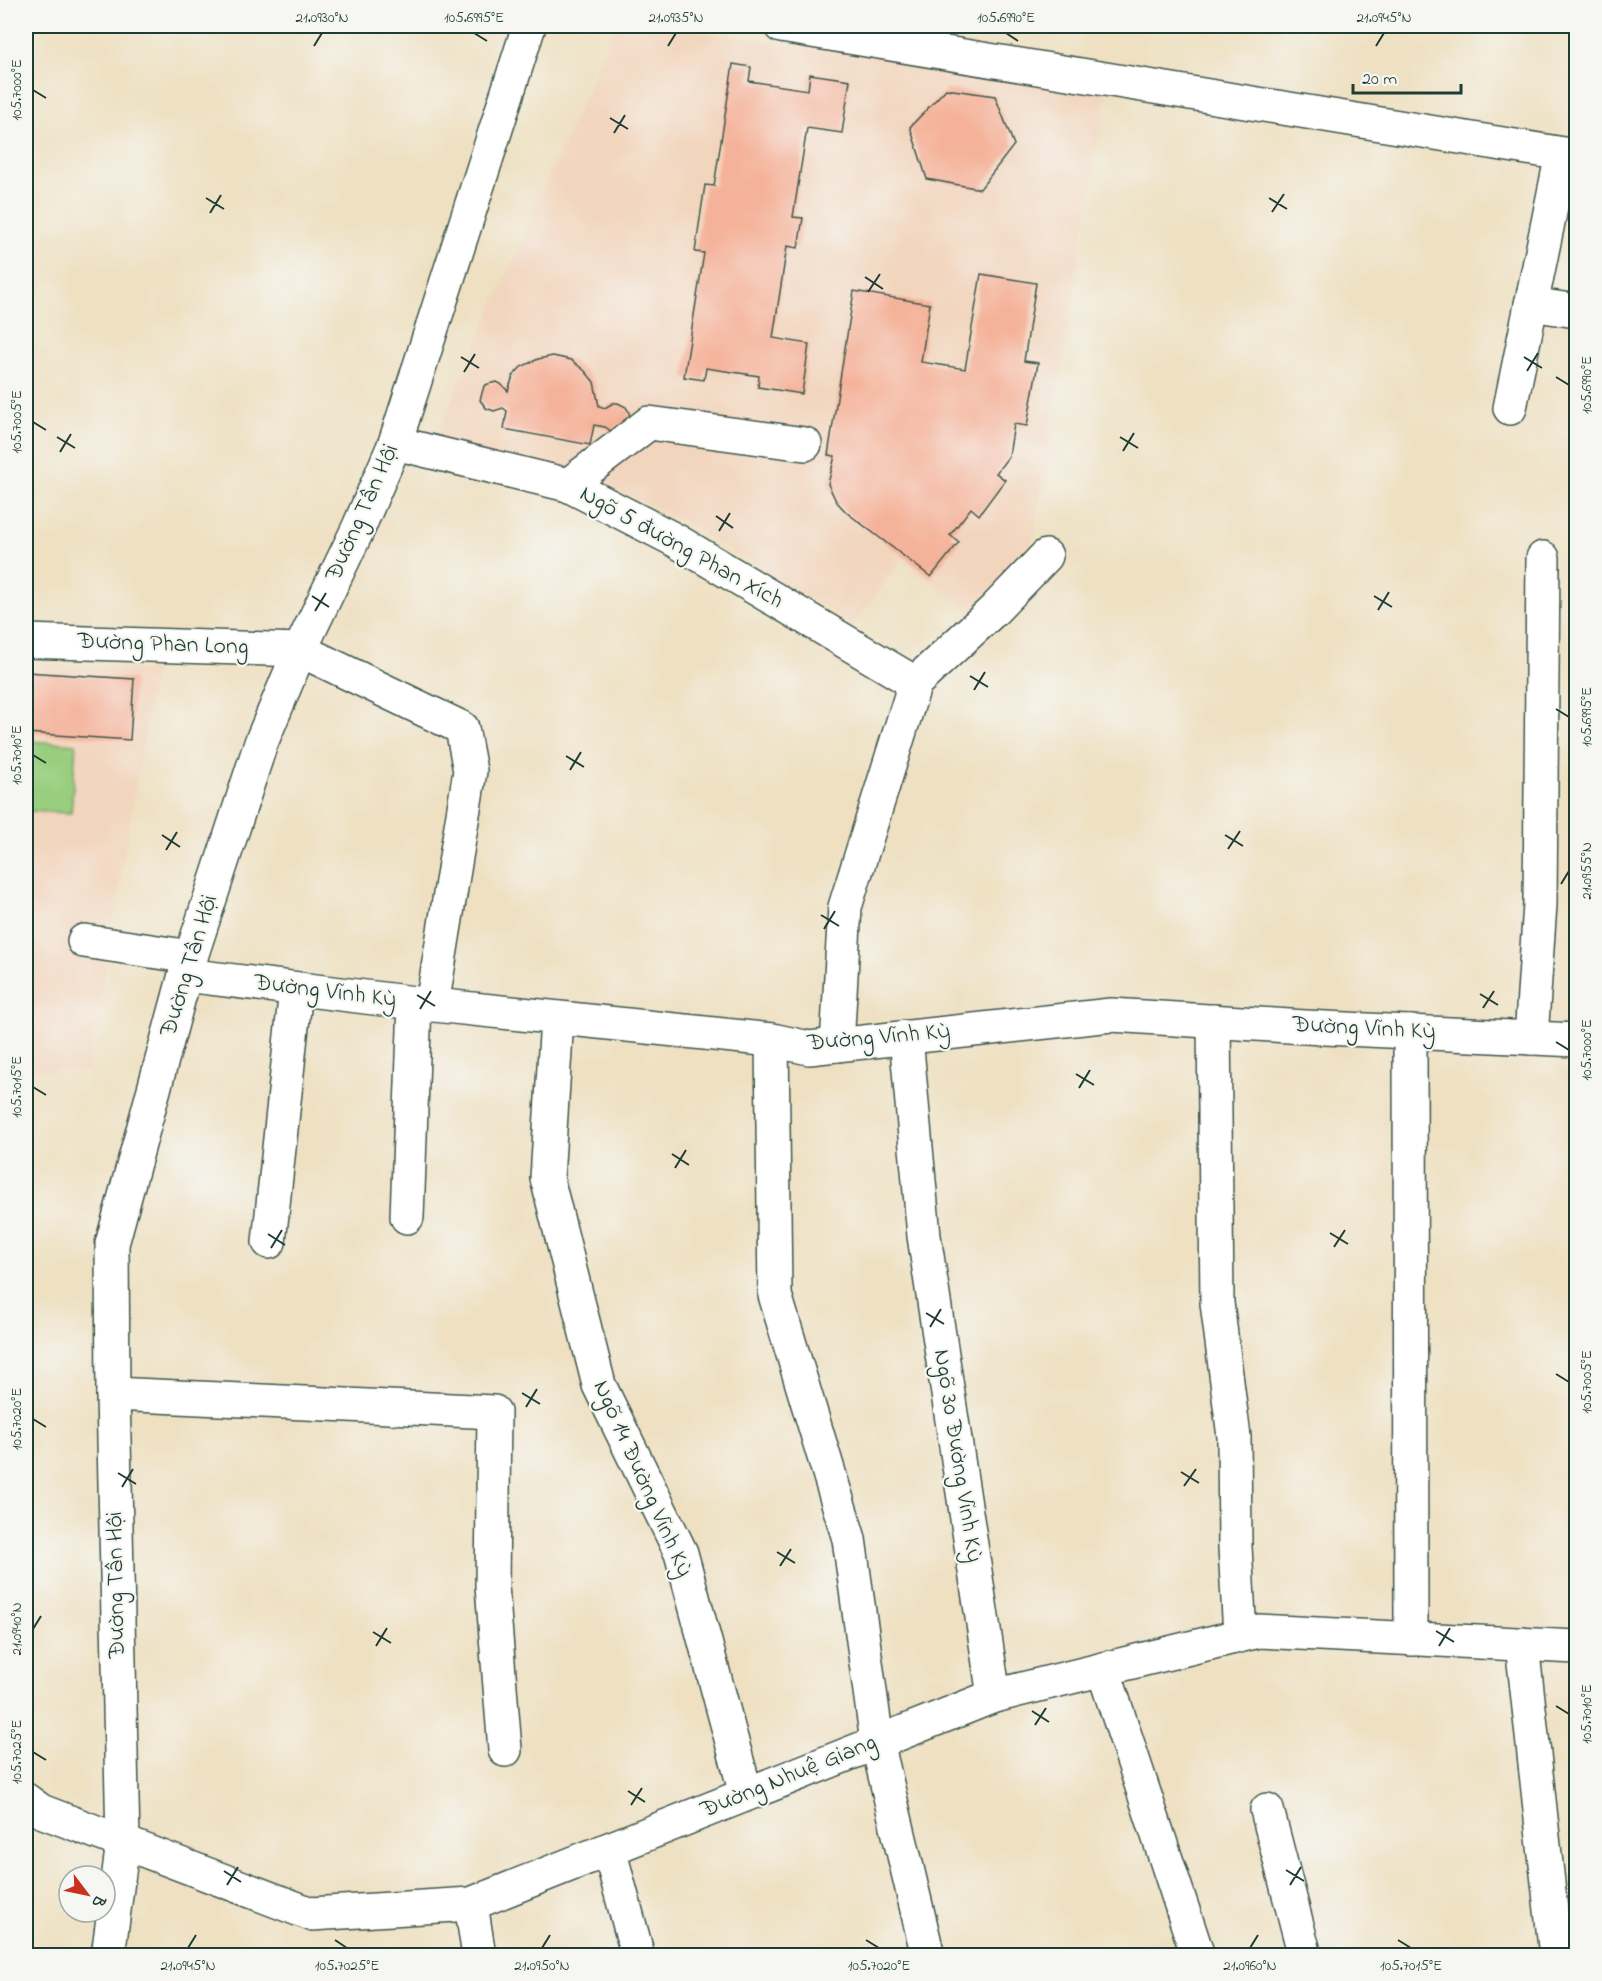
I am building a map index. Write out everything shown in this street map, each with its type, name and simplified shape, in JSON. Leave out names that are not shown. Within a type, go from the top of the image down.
[{"type":"street","name":"Đường Tân Hội","points":[[108,1956],[123,1842],[112,1394],[112,1244],[188,966],[261,743],[300,650],[358,529],[395,443],[529,26]]},
{"type":"street","points":[[781,26],[1570,155],[1531,304],[1510,408]]},
{"type":"street","points":[[1531,304],[1576,311]]},
{"type":"street","points":[[568,485],[649,423],[805,444]]},
{"type":"street","name":"Ngõ 5 đường Phan Xích","points":[[395,443],[568,485],[675,540],[915,683]]},
{"type":"street","points":[[837,1045],[845,907],[915,683],[994,610],[1046,556]]},
{"type":"street","points":[[1532,1038],[1540,904],[1543,558]]},
{"type":"street","name":"Đường Phan Long","points":[[26,641],[300,650]]},
{"type":"street","points":[[300,650],[462,729],[470,771],[424,1004],[407,1217]]},
{"type":"street","name":"Đường Vĩnh Kỳ","points":[[84,941],[296,989],[557,1019],[772,1040],[809,1048],[1111,1015],[1576,1040]]},
{"type":"street","points":[[269,1242],[296,989]]},
{"type":"street","name":"Ngõ 14 Đường Vĩnh Kỳ","points":[[557,1019],[547,1178],[599,1384],[681,1553],[746,1794]]},
{"type":"street","points":[[1214,1021],[1217,1303],[1234,1437],[1235,1547],[1240,1635]]},
{"type":"street","points":[[1410,1032],[1411,1639]]},
{"type":"street","name":"Ngõ 30 Đường Vĩnh Kỳ","points":[[906,1037],[924,1236],[994,1696]]},
{"type":"street","points":[[772,1040],[775,1295],[849,1539],[877,1742],[928,1956]]},
{"type":"street","points":[[112,1394],[494,1412],[492,1586],[505,1750]]},
{"type":"street","name":"Đường Nhuệ Giang","points":[[26,1800],[41,1811],[311,1914],[471,1904],[994,1696],[1240,1635],[1258,1631],[1576,1647]]},
{"type":"street","points":[[1522,1644],[1556,1956]]},
{"type":"street","points":[[1103,1669],[1198,1956]]},
{"type":"street","points":[[1267,1810],[1305,1956]]},
{"type":"street","points":[[609,1849],[638,1956]]},
{"type":"street","points":[[471,1904],[479,1956]]},
{"type":"shaded area","points":[[615,26],[660,26],[1107,90],[1031,552],[969,613],[902,558],[853,626],[682,521],[597,482],[434,441]]},
{"type":"shaded area","points":[[26,664],[155,671],[88,1071],[29,1070],[26,1083]]},
{"type":"green space","points":[[26,741],[76,744],[71,813],[26,811]]},
{"type":"building","points":[[733,64],[751,67],[749,81],[808,90],[810,74],[850,80],[842,133],[807,128],[793,217],[803,218],[798,248],[787,246],[773,338],[809,344],[802,394],[758,387],[759,376],[706,368],[704,380],[684,377],[704,253],[695,252],[705,185],[714,186]]},
{"type":"building","points":[[946,89],[995,96],[1014,145],[980,189],[927,179],[910,127]]},
{"type":"building","points":[[981,274],[1036,283],[1024,361],[1038,363],[1027,426],[1014,424],[1009,456],[996,473],[1005,480],[979,515],[971,508],[950,535],[959,542],[931,577],[846,512],[836,501],[828,484],[835,456],[828,455],[854,291],[930,304],[921,362],[965,369]]},
{"type":"building","points":[[553,356],[571,360],[585,371],[594,382],[599,406],[605,408],[618,403],[626,407],[630,421],[611,431],[594,425],[590,445],[504,429],[507,411],[503,408],[494,411],[486,408],[480,400],[484,386],[497,382],[508,391],[513,376],[521,367],[538,359]]},
{"type":"building","points":[[26,672],[134,679],[130,740],[26,733]]}]
